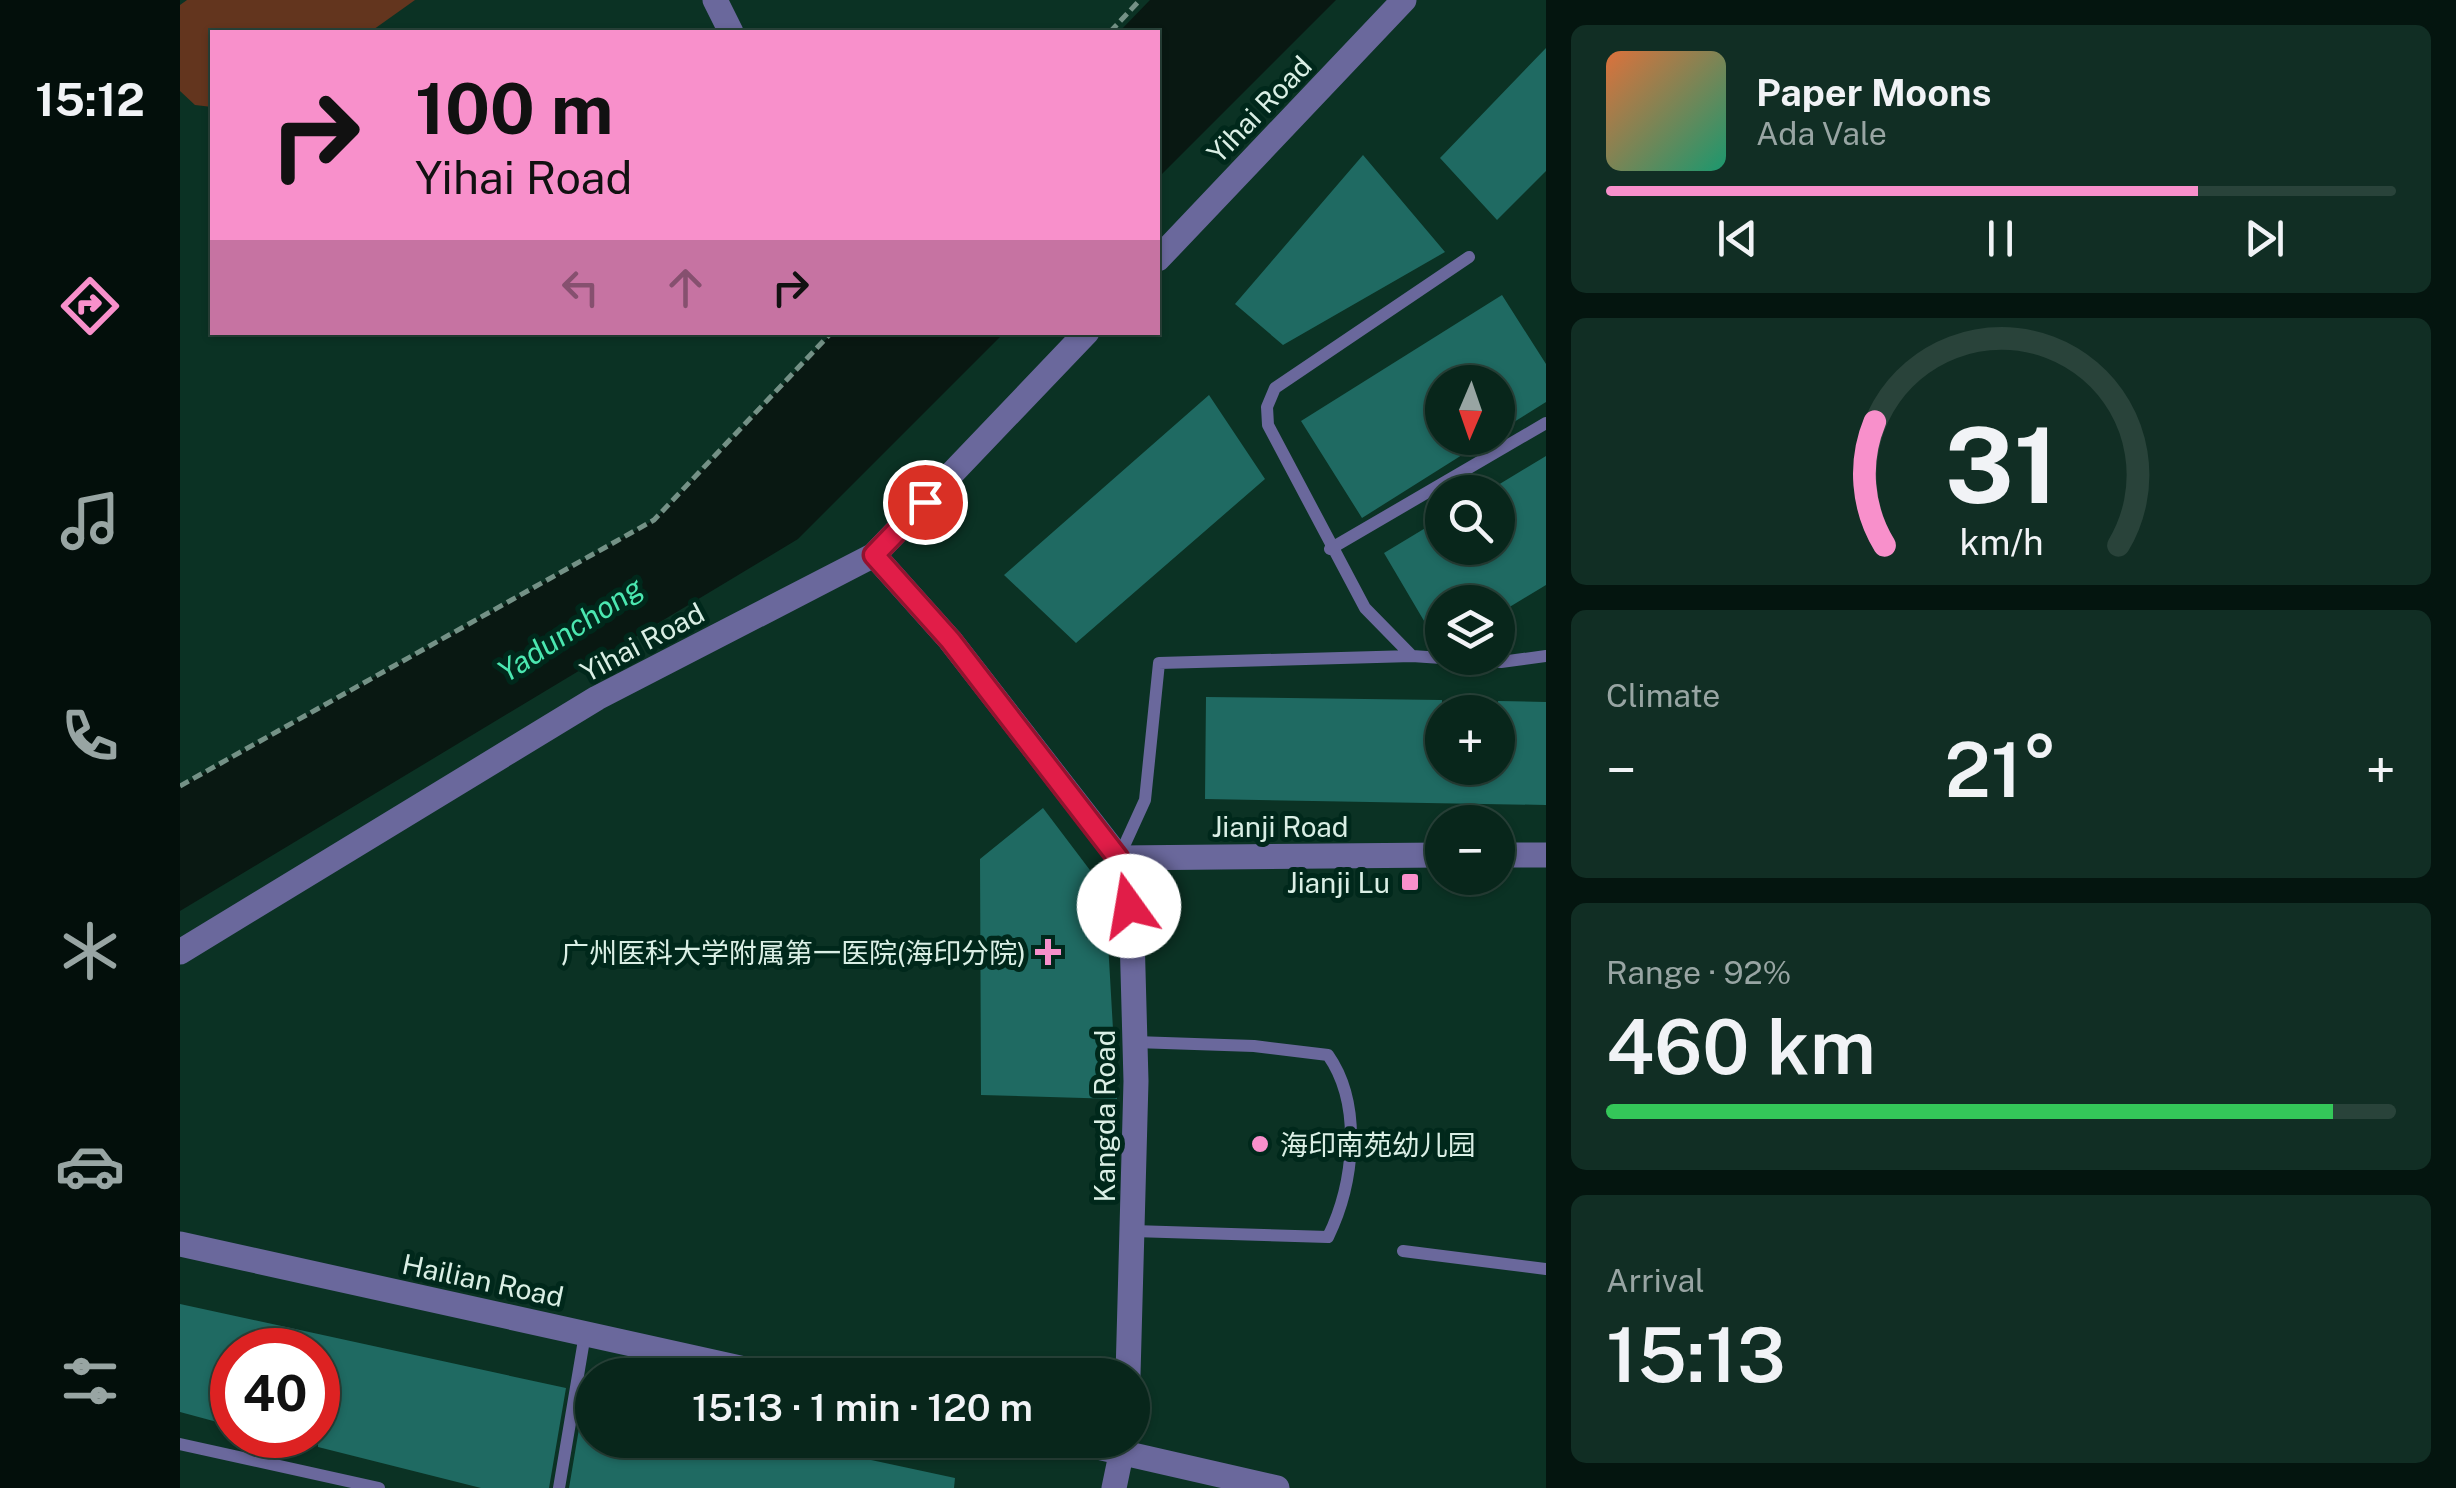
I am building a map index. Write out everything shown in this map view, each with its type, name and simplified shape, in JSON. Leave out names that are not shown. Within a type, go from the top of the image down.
[{"type":"street","points":[[715,0],[730,30]]},
{"type":"street","name":"Yihai Road","points":[[1160,257],[1404,0]]},
{"type":"street","name":"Yihai Road","points":[[180,952],[598,698],[874,555],[1084,335]]},
{"type":"street","points":[[874,555],[950,640],[1118,858]]},
{"type":"street","points":[[1515,855],[1546,854]]},
{"type":"street","name":"Jianji Road","points":[[1118,858],[1425,855]]},
{"type":"street","name":"Kangda Road","points":[[1118,858],[1132,934],[1135,1042],[1129,1358]]},
{"type":"street","name":"Hailian Road","points":[[180,1244],[694,1358]]},
{"type":"street","points":[[1150,1453],[1277,1488]]},
{"type":"street","points":[[1114,1488],[1121,1458]]},
{"type":"lane","points":[[1412,656],[1365,608],[1268,425],[1266,407],[1275,388],[1468,257]]},
{"type":"lane","points":[[1330,548],[1546,423]]},
{"type":"lane","points":[[1118,858],[1144,800],[1159,664],[1412,656],[1501,662],[1546,656]]},
{"type":"lane","points":[[1133,1231],[1328,1237],[1343,1202],[1350,1126],[1341,1074],[1328,1055],[1254,1046],[1135,1042]]},
{"type":"lane","points":[[1404,1251],[1546,1269]]},
{"type":"lane","points":[[559,1488],[585,1334]]},
{"type":"lane","points":[[180,1444],[335,1483],[378,1488]]},
{"type":"path","points":[[1112,30],[1140,0]]},
{"type":"path","points":[[180,786],[654,520],[829,335]]},
{"type":"shaded area","points":[[187,0],[415,0],[373,30],[210,30],[210,107],[195,105],[180,91],[180,5]]},
{"type":"water","points":[[1150,0],[1336,0],[1160,176],[1160,30],[1121,30]]},
{"type":"water","name":"Yadunchong","points":[[830,335],[1002,335],[798,539],[180,911],[180,786],[654,520]]},
{"type":"building","points":[[1546,48],[1546,171],[1497,220],[1440,158]]},
{"type":"building","points":[[1363,155],[1445,252],[1283,345],[1235,304]]},
{"type":"building","points":[[1502,295],[1546,364],[1546,402],[1515,421],[1515,365],[1425,365],[1425,455],[1462,455],[1362,518],[1301,421]]},
{"type":"building","points":[[1209,395],[1265,479],[1076,643],[1004,575]]},
{"type":"building","points":[[1546,456],[1546,585],[1515,604],[1515,585],[1425,585],[1425,623],[1384,553],[1425,528],[1425,565],[1515,565],[1515,475]]},
{"type":"building","points":[[1206,697],[1425,700],[1425,785],[1515,785],[1515,701],[1546,702],[1546,805],[1205,799]]},
{"type":"building","points":[[1043,808],[1105,890],[1117,1099],[981,1095],[980,859]]},
{"type":"building","points":[[180,1304],[290,1328],[210,1328],[210,1420],[180,1412]]},
{"type":"building","points":[[340,1339],[566,1388],[549,1488],[481,1488],[340,1453]]},
{"type":"building","points":[[575,1452],[575,1458],[862,1458],[955,1478],[954,1488],[569,1488]]},
{"type":"place","name":"Jianji Lu","points":[[1410,882]]},
{"type":"place","name":"广州医科大学附属第一医院(海印分院)","points":[[1048,952]]},
{"type":"place","name":"海印南苑幼儿园","points":[[1260,1144]]},
{"type":"route","points":[[925,502],[874,555],[950,640],[1118,858],[1129,906]]}]
